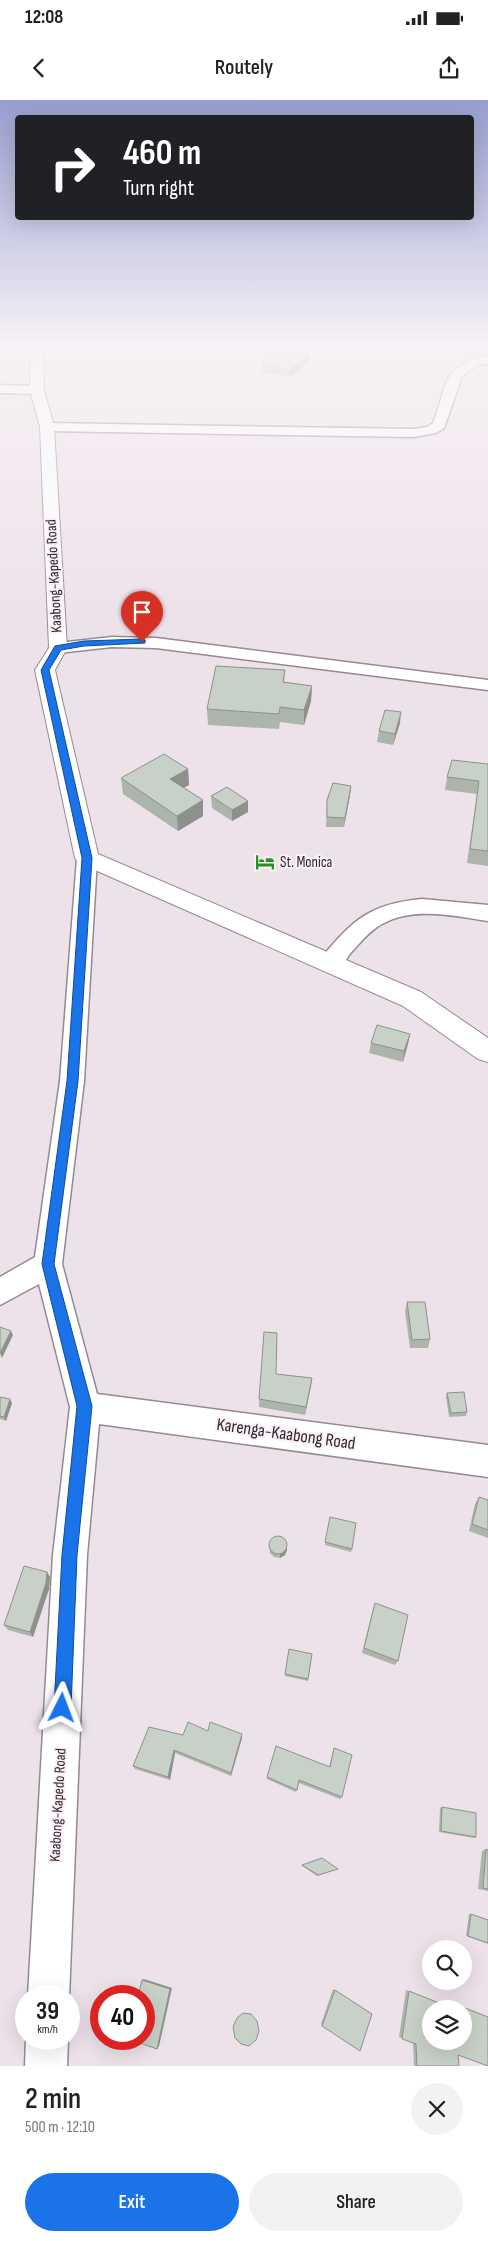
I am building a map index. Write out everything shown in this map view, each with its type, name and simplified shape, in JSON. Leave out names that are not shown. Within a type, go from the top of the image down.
[{"type":"main road","name":"Kaabong-Kapedo Road","points":[[47,434],[58,648],[45,670],[87,858]]},
{"type":"main road","points":[[87,858],[412,999],[488,1052]]},
{"type":"street","points":[[58,648],[112,642],[156,643],[488,685]]},
{"type":"street","name":"Kaabong-Kapedo Road","points":[[50,1985],[70,1555],[84,1406],[48,1264],[72,1081],[87,858]]},
{"type":"street","points":[[330,963],[362,927],[379,916],[415,908],[439,907],[488,913]]},
{"type":"street","points":[[0,1292],[48,1264]]},
{"type":"street","name":"Karenga-Kaabong Road","points":[[84,1406],[488,1461]]},
{"type":"street","points":[[46,2066],[47,2050]]},
{"type":"building","points":[[216,666],[285,670],[283,682],[312,686],[304,710],[280,707],[279,714],[207,709]]},
{"type":"building","points":[[385,710],[401,712],[395,734],[379,731]]},
{"type":"building","points":[[164,754],[188,769],[170,779],[203,800],[177,816],[121,778]]},
{"type":"building","points":[[452,760],[488,764],[488,851],[470,849],[479,781],[447,777]]},
{"type":"building","points":[[333,783],[351,786],[345,818],[327,817],[327,800]]},
{"type":"building","points":[[227,787],[248,801],[232,810],[211,796]]},
{"type":"building","points":[[377,1025],[410,1034],[404,1051],[371,1043]]},
{"type":"building","points":[[407,1302],[425,1302],[430,1339],[412,1340]]},
{"type":"building","points":[[0,1327],[11,1331],[0,1353]]},
{"type":"building","points":[[264,1332],[277,1333],[276,1374],[312,1378],[306,1407],[259,1399]]},
{"type":"building","points":[[464,1392],[467,1412],[451,1413],[447,1393]]},
{"type":"building","points":[[0,1397],[10,1399],[4,1417],[0,1416]]},
{"type":"building","points":[[479,1497],[488,1500],[488,1530],[472,1524]]},
{"type":"building","points":[[330,1517],[356,1523],[352,1549],[325,1542]]},
{"type":"building","points":[[278,1536],[284,1539],[287,1545],[284,1551],[278,1554],[272,1551],[269,1545],[272,1539]]},
{"type":"building","points":[[24,1566],[47,1572],[46,1583],[30,1632],[4,1625]]},
{"type":"building","points":[[375,1603],[408,1615],[398,1661],[364,1648]]},
{"type":"building","points":[[289,1649],[312,1654],[308,1679],[285,1674]]},
{"type":"building","points":[[188,1722],[208,1731],[210,1722],[242,1734],[231,1773],[174,1750],[168,1777],[133,1766],[149,1727],[183,1735]]},
{"type":"building","points":[[276,1746],[330,1767],[334,1748],[352,1755],[342,1797],[299,1780],[297,1790],[267,1777]]},
{"type":"building","points":[[442,1807],[476,1813],[476,1837],[441,1831]]},
{"type":"building","points":[[486,1849],[488,1850],[488,1889],[483,1888]]},
{"type":"building","points":[[322,1858],[338,1869],[318,1875],[302,1865]]},
{"type":"building","points":[[471,1914],[488,1920],[488,1943],[468,1936]]},
{"type":"building","points":[[142,1980],[170,1989],[157,2049],[155,2048],[155,1985],[141,1985]]},
{"type":"building","points":[[335,1990],[372,2014],[360,2051],[322,2026]]},
{"type":"building","points":[[409,1991],[432,2000],[422,2000],[422,2050],[472,2050],[472,2011],[488,2017],[488,2066],[458,2055],[459,2066],[417,2066],[416,2044],[402,2039]]},
{"type":"building","points":[[243,2013],[251,2014],[257,2021],[259,2031],[256,2040],[249,2046],[241,2044],[235,2038],[233,2027],[237,2018]]},
{"type":"place","name":"St. Monica","points":[[265,862]]},
{"type":"route","points":[[62,1708],[70,1555],[84,1406],[48,1264],[72,1081],[87,858],[45,670],[58,648],[84,644],[142,642]]}]
